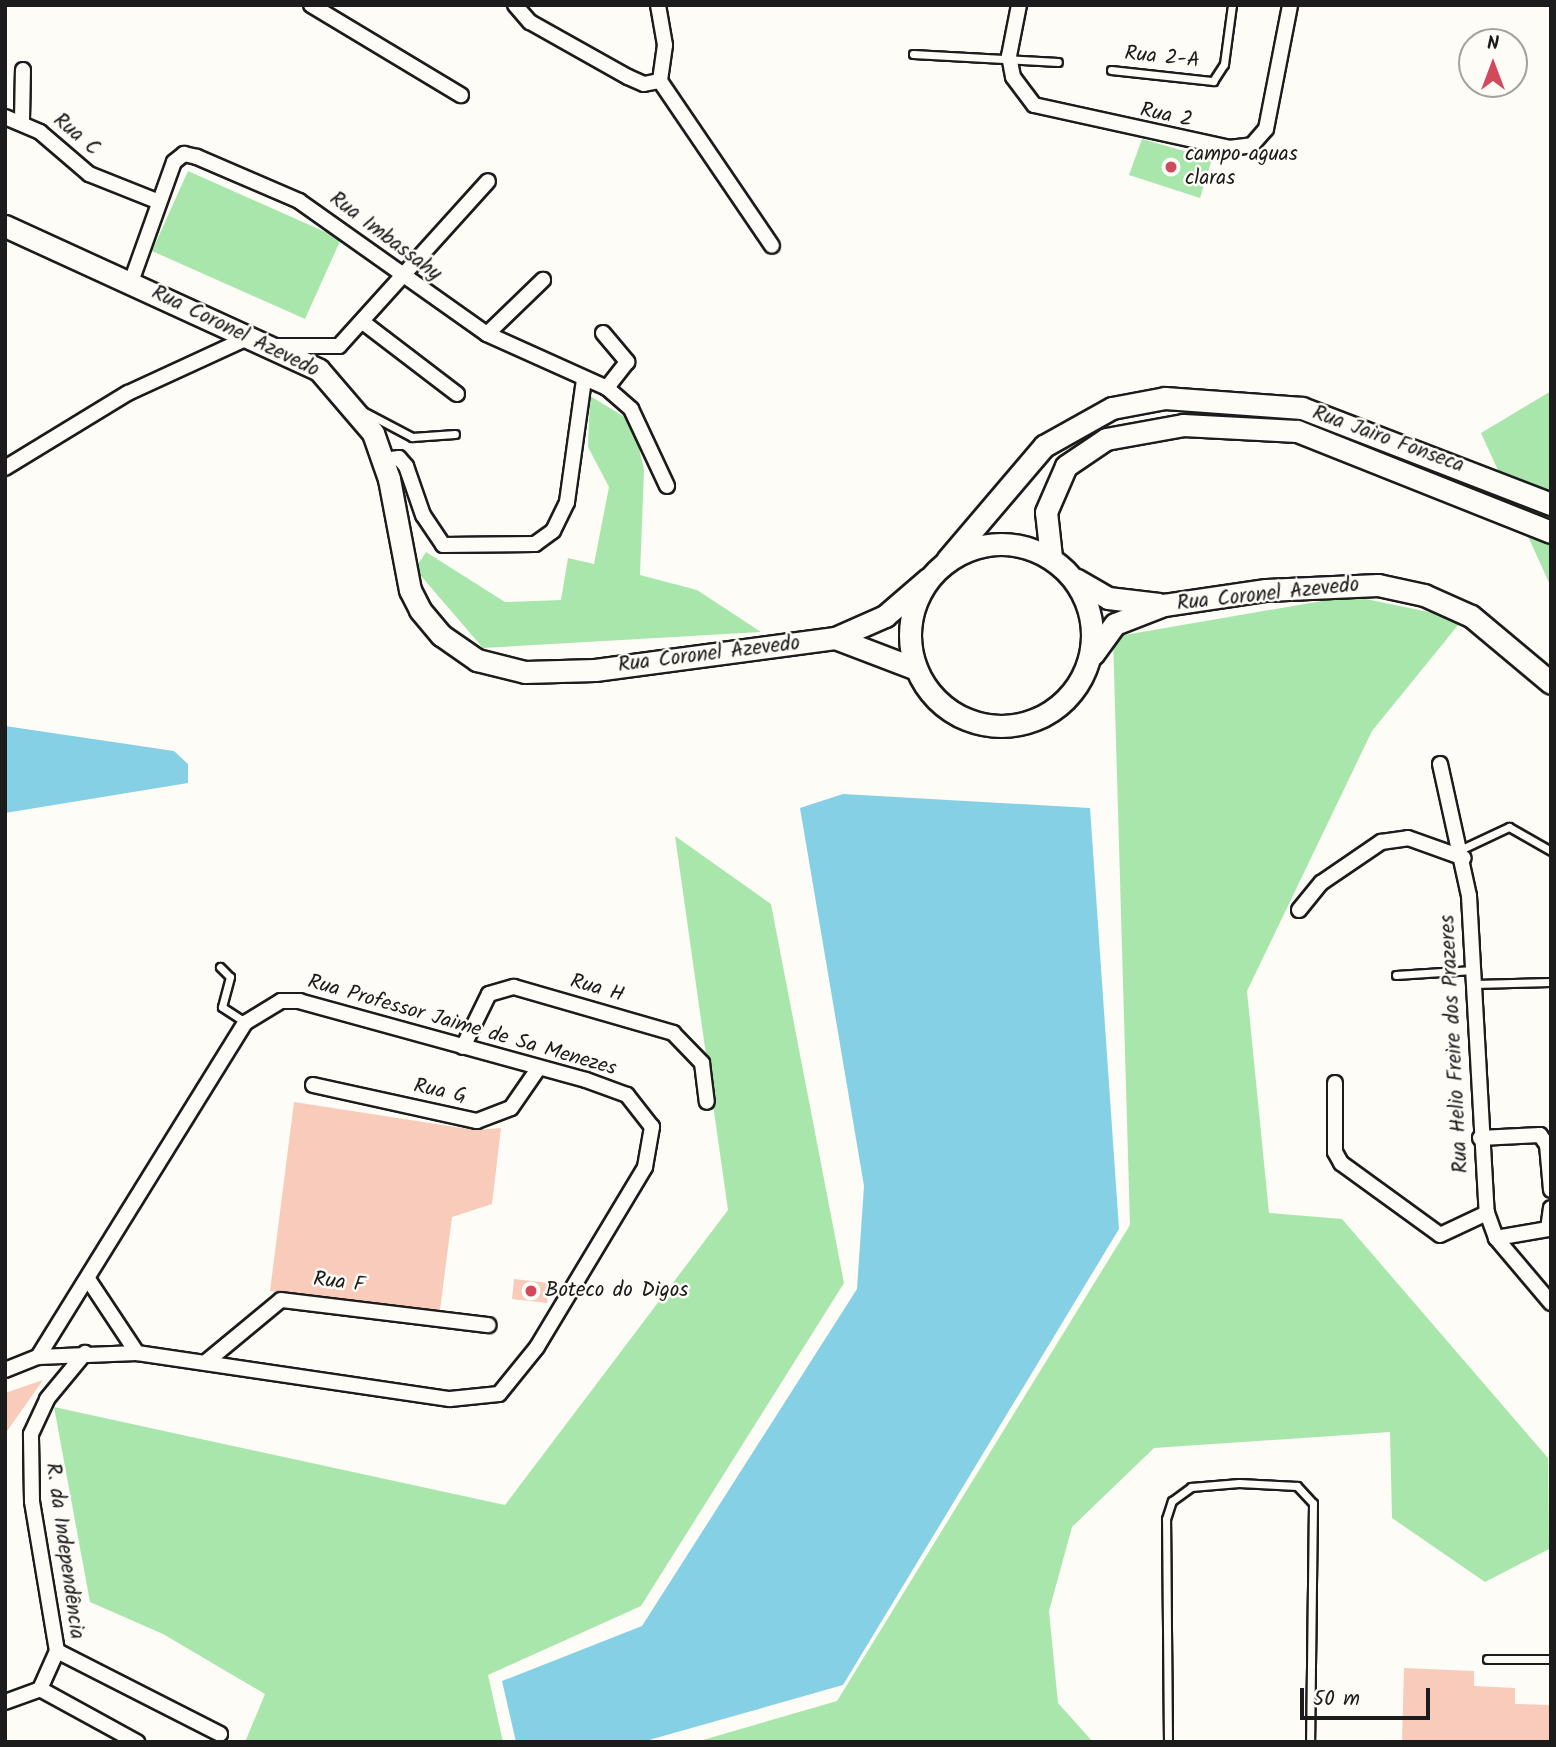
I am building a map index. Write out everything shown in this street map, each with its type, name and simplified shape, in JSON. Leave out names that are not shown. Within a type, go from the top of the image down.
[{"type":"main road","name":"Rua Coronel Azevedo","points":[[5,226],[252,336],[319,370],[357,409],[383,460],[410,590],[441,635],[477,660],[525,672],[594,670],[835,638]]},
{"type":"main road","name":"Rua Jairo Fonseca","points":[[947,560],[1044,446],[1112,408],[1165,398],[1302,408],[1551,504]]},
{"type":"main road","name":"Rua Jairo Fonseca","points":[[1051,557],[1046,512],[1066,466],[1106,439],[1183,425],[1297,431],[1551,532]]},
{"type":"main road","points":[[835,638],[885,616],[947,560],[999,543],[1051,557],[1074,579],[1108,598],[1164,605]]},
{"type":"main road","points":[[928,579],[910,622],[916,669],[929,691],[958,714],[994,726],[1019,724],[1064,702],[1115,624],[1164,605]]},
{"type":"main road","points":[[1074,579],[1094,631],[1090,659]]},
{"type":"main road","name":"Rua Coronel Azevedo","points":[[1164,605],[1333,585],[1405,589],[1485,625],[1551,683]]},
{"type":"main road","points":[[835,638],[916,669]]},
{"type":"street","points":[[311,5],[461,95]]},
{"type":"street","points":[[515,5],[530,22],[628,77],[644,84],[660,81]]},
{"type":"street","points":[[658,5],[665,36],[660,81],[772,246]]},
{"type":"street","points":[[1009,56],[1019,5]]},
{"type":"street","name":"Rua 2","points":[[1009,56],[1013,77],[1034,105],[1202,146],[1243,147],[1259,142],[1266,129],[1290,5]]},
{"type":"street","points":[[22,120],[23,70]]},
{"type":"street","name":"Rua C","points":[[5,117],[22,120],[82,170],[159,202]]},
{"type":"street","name":"Rua Imbassahy","points":[[131,282],[174,162],[188,154],[316,210],[402,278],[487,334],[584,380],[607,388],[631,409],[667,486]]},
{"type":"street","points":[[273,346],[334,349],[364,323],[488,181]]},
{"type":"street","points":[[487,334],[543,280]]},
{"type":"street","points":[[364,323],[457,394]]},
{"type":"street","points":[[603,333],[627,362],[607,388]]},
{"type":"street","points":[[5,468],[128,393],[252,336]]},
{"type":"street","points":[[383,460],[399,458],[407,466],[423,515],[443,545],[535,544],[557,525],[570,492],[584,380]]},
{"type":"street","name":"Rua Helio Freire dos Prazeres","points":[[1440,764],[1463,854],[1474,977],[1480,1138],[1487,1213],[1496,1238],[1551,1303]]},
{"type":"street","points":[[1299,911],[1321,883],[1381,842],[1408,838],[1463,854]]},
{"type":"street","name":"Rua H","points":[[463,1046],[489,994],[514,987],[673,1033],[702,1063],[707,1102]]},
{"type":"street","name":"Rua Professor Jaime de Sa Menezes","points":[[300,1001],[627,1094],[646,1112],[652,1145],[639,1178],[509,1385],[482,1399],[450,1399],[136,1353],[38,1357],[245,1023],[260,1009],[300,1001]]},
{"type":"street","name":"Rua G","points":[[313,1085],[477,1121],[511,1108],[538,1069]]},
{"type":"street","points":[[1335,1083],[1335,1152],[1341,1163],[1440,1235],[1487,1213]]},
{"type":"street","points":[[1480,1138],[1544,1138],[1551,1190]]},
{"type":"street","points":[[1496,1238],[1549,1229],[1551,1208]]},
{"type":"street","points":[[88,1279],[136,1353]]},
{"type":"street","name":"Rua F","points":[[206,1362],[281,1300],[488,1325]]},
{"type":"street","name":"R. da Independência","points":[[40,1689],[57,1651],[32,1501],[31,1434],[47,1399],[85,1353]]},
{"type":"street","points":[[5,1370],[38,1357]]},
{"type":"street","points":[[57,1651],[220,1734]]},
{"type":"street","points":[[5,1702],[40,1689],[137,1742]]},
{"type":"lane","name":"Rua 2-A","points":[[1111,70],[1213,81],[1224,64],[1232,5]]},
{"type":"lane","points":[[913,54],[1009,56],[1059,62]]},
{"type":"lane","points":[[357,409],[380,414],[412,437],[455,434]]},
{"type":"lane","points":[[1463,854],[1509,827],[1551,851]]},
{"type":"lane","points":[[220,967],[230,977],[222,1007],[245,1023]]},
{"type":"lane","points":[[1396,975],[1550,982]]},
{"type":"lane","points":[[1168,1742],[1166,1518],[1172,1501],[1191,1487],[1266,1483],[1297,1486],[1313,1503],[1310,1742]]},
{"type":"lane","points":[[1487,1659],[1551,1659]]},
{"type":"green space","name":"campo aguas claras","points":[[1142,139],[1212,159],[1200,198],[1129,175]]},
{"type":"green space","points":[[188,171],[341,239],[305,319],[152,251]]},
{"type":"green space","points":[[1551,391],[1551,587],[1481,433]]},
{"type":"green space","points":[[590,396],[633,422],[644,470],[640,575],[697,590],[761,632],[483,648],[415,569],[426,552],[505,602],[561,600],[568,558],[594,564],[609,487],[588,447]]},
{"type":"green space","points":[[1351,596],[1463,619],[1372,731],[1247,991],[1269,1213],[1342,1219],[1548,1458],[1549,1549],[1485,1582],[1392,1518],[1390,1432],[1154,1448],[1072,1527],[1049,1611],[1058,1703],[1093,1742],[696,1742],[837,1701],[1130,1225],[1113,637]]},
{"type":"green space","points":[[675,836],[771,904],[844,1283],[641,1606],[488,1675],[503,1742],[245,1742],[265,1694],[163,1634],[90,1602],[54,1407],[505,1505],[728,1210]]},
{"type":"water","points":[[5,726],[174,751],[188,764],[188,783],[5,813]]},
{"type":"water","points":[[843,794],[1090,808],[1119,1229],[843,1685],[642,1742],[516,1742],[502,1681],[642,1626],[857,1289],[864,1186],[800,808]]},
{"type":"building","points":[[294,1102],[475,1130],[501,1128],[492,1204],[452,1217],[440,1310],[270,1291]]},
{"type":"building","name":"Boteco do Digos","points":[[514,1279],[549,1283],[547,1303],[512,1299]]},
{"type":"building","points":[[43,1380],[5,1434],[5,1393]]},
{"type":"building","points":[[1404,1668],[1474,1671],[1474,1686],[1515,1688],[1515,1704],[1551,1705],[1551,1742],[1402,1742]]},
{"type":"place","name":"campo aguas claras","points":[[1171,167]]},
{"type":"place","name":"Boteco do Digos","points":[[531,1291]]}]
